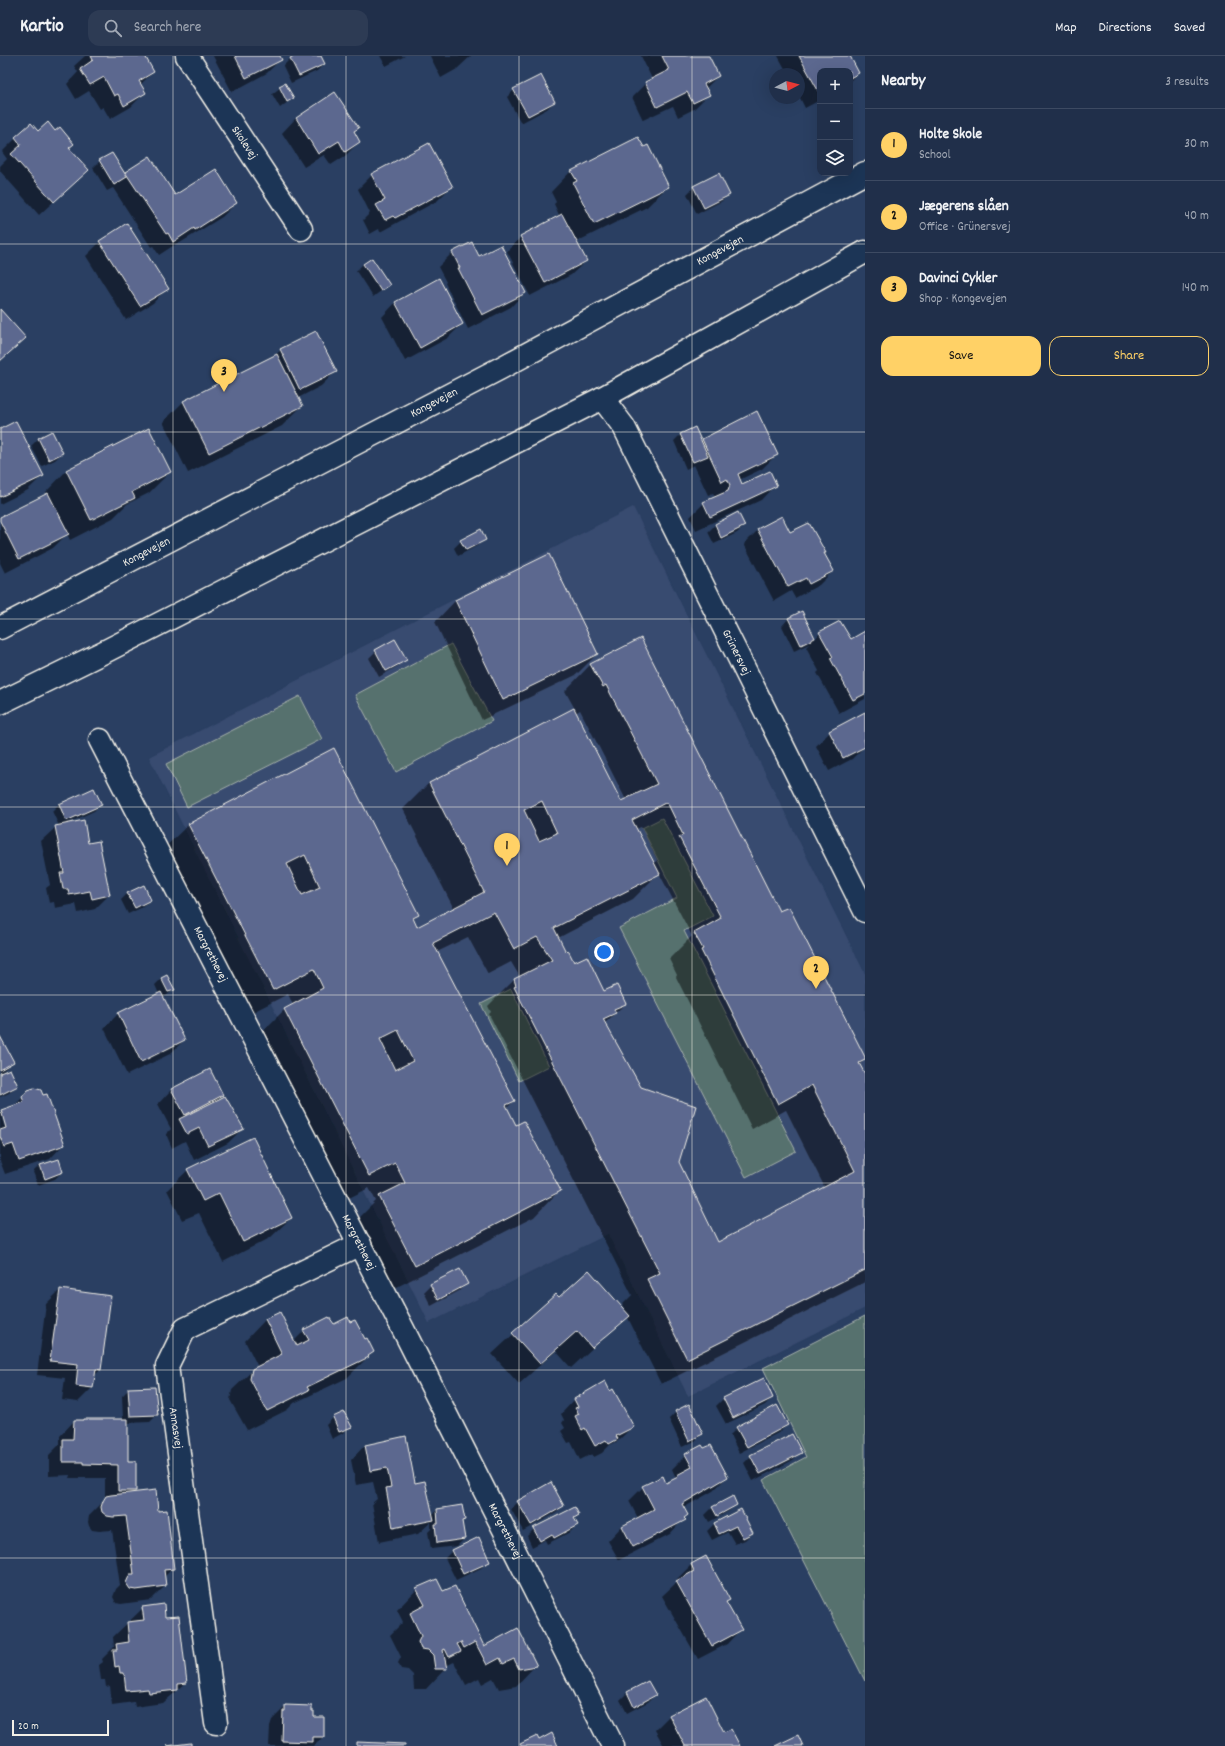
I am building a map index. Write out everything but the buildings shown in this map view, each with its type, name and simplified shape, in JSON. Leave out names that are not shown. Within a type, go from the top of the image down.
[{"type":"street","name":"Skolevej","points":[[187,56],[301,229]]},
{"type":"street","name":"Kongevejen","points":[[0,628],[499,369],[865,173]]},
{"type":"street","points":[[0,703],[120,644],[602,398],[865,252]]},
{"type":"street","name":"Grünersvej","points":[[602,398],[624,427],[865,911]]},
{"type":"street","name":"Margrethevej","points":[[100,740],[360,1244],[613,1746]]},
{"type":"street","name":"Annasvej","points":[[216,1723],[167,1366],[185,1329],[360,1244]]},
{"type":"shaded area","points":[[633,507],[865,974],[865,1308],[688,1396],[608,1234],[429,1323],[149,757]]},
{"type":"green space","points":[[451,644],[492,721],[396,772],[355,695]]},
{"type":"green space","points":[[300,696],[322,739],[187,807],[166,764]]},
{"type":"green space","points":[[662,818],[713,916],[684,931],[796,1151],[746,1177],[619,928],[677,898],[642,828]]},
{"type":"green space","points":[[511,989],[549,1066],[519,1081],[481,1004]]},
{"type":"green space","points":[[865,1316],[865,1681],[763,1480],[806,1457],[763,1368]]},
{"type":"place","name":"Davinci Cykler","points":[[224,392]]},
{"type":"place","name":"Holte Skole","points":[[507,866]]},
{"type":"place","name":"Jægerens slåen","points":[[816,989]]}]
